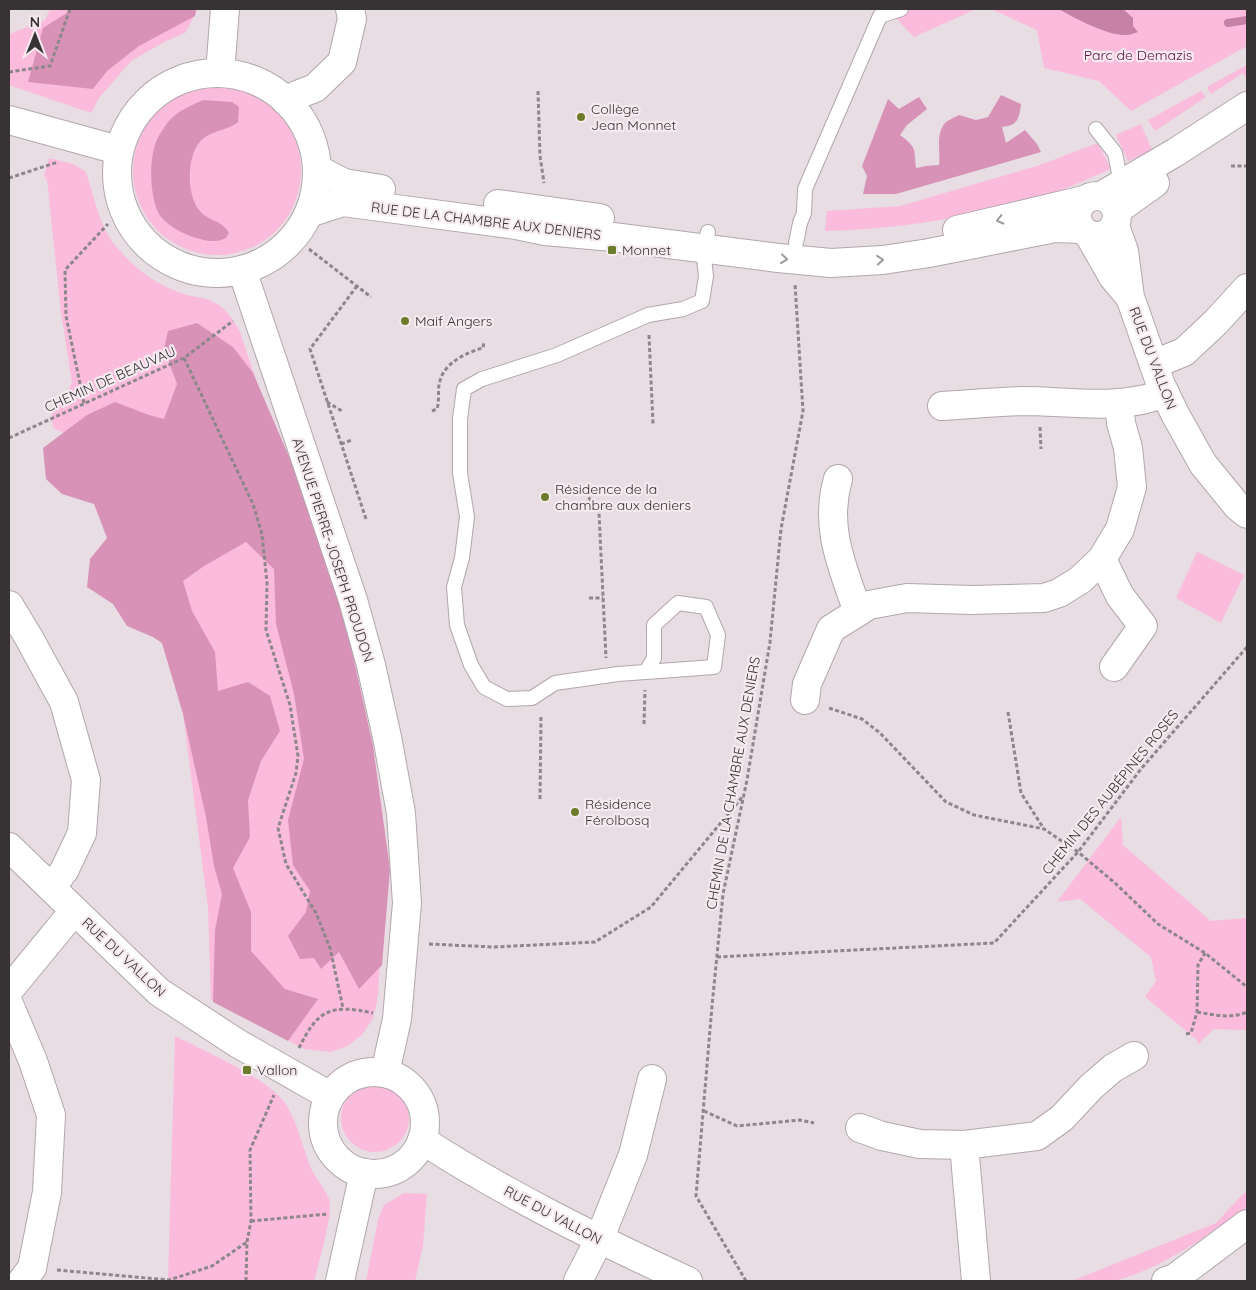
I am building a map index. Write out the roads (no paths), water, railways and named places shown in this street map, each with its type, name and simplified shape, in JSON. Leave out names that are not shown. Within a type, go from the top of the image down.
[{"type":"street","points":[[220,73],[225,9]]},
{"type":"street","points":[[286,101],[315,88],[342,62],[352,18],[350,9]]},
{"type":"street","points":[[220,73],[256,81],[286,101],[299,116],[308,132],[314,150],[317,169],[316,191],[309,213],[298,233],[282,249],[263,262],[242,270],[212,274],[183,268],[157,255],[136,234],[122,208],[116,179],[118,150],[126,129],[139,110],[156,93],[175,82],[197,75],[220,73]]},
{"type":"street","name":"RUE DE LA CHAMBRE AUX DENIERS","points":[[1108,203],[1176,152],[1247,106]]},
{"type":"street","points":[[9,120],[118,150]]},
{"type":"street","name":"RUE DE LA CHAMBRE AUX DENIERS","points":[[309,213],[343,202],[545,230],[613,237],[796,242],[825,245],[881,241],[962,229],[1108,203],[1147,188],[1247,124]]},
{"type":"street","name":"RUE DE LA CHAMBRE AUX DENIERS","points":[[317,169],[344,183],[705,240],[778,258],[831,262],[883,260],[929,253],[1055,228],[1085,232]]},
{"type":"street","points":[[1085,232],[1077,217],[1077,210],[1108,203]]},
{"type":"street","name":"RUE DU VALLON","points":[[1108,203],[1124,251],[1130,297],[1165,394],[1203,464],[1247,514]]},
{"type":"street","name":"RUE DU VALLON","points":[[1085,232],[1113,278],[1130,297]]},
{"type":"street","name":"AVENUE PIERRE-JOSEPH PROUDON","points":[[242,270],[353,600],[371,665],[401,813],[407,903],[397,1020],[385,1073]]},
{"type":"street","points":[[1154,364],[1184,352],[1216,322],[1247,288]]},
{"type":"street","points":[[942,406],[1021,401],[1119,403],[1142,401],[1165,394]]},
{"type":"street","points":[[805,700],[807,684],[831,629],[869,605],[907,598],[972,600],[1044,598],[1080,580],[1102,559],[1120,529],[1132,487],[1128,448],[1121,423],[1119,403]]},
{"type":"street","points":[[838,479],[833,496],[834,538],[858,612]]},
{"type":"street","points":[[1102,559],[1120,596],[1143,626],[1114,666]]},
{"type":"street","points":[[9,604],[64,702],[86,780],[82,833],[64,872],[50,887]]},
{"type":"street","name":"RUE DU VALLON","points":[[9,847],[159,992],[237,1043],[330,1096]]},
{"type":"street","points":[[9,990],[74,911]]},
{"type":"street","points":[[9,1004],[33,1061],[51,1116],[47,1192],[27,1274]]},
{"type":"street","points":[[860,1128],[882,1136],[920,1144],[964,1145],[1037,1136],[1062,1118],[1091,1087],[1114,1068],[1134,1056]]},
{"type":"street","points":[[368,1072],[385,1073],[408,1085],[416,1094],[424,1110],[425,1123],[422,1140],[416,1153],[403,1165],[382,1174],[364,1173],[351,1169],[337,1158],[327,1144],[322,1127],[323,1112],[330,1096],[337,1087],[352,1076],[368,1072]]},
{"type":"street","points":[[578,1281],[599,1240],[634,1155],[652,1079]]},
{"type":"street","name":"RUE DU VALLON","points":[[422,1140],[463,1167],[599,1240],[688,1281]]},
{"type":"street","points":[[964,1145],[976,1281]]},
{"type":"street","points":[[340,1281],[364,1173]]},
{"type":"street","points":[[1172,1280],[1247,1224]]},
{"type":"lane","points":[[796,242],[804,214],[805,189],[880,16],[901,9]]},
{"type":"lane","points":[[1096,129],[1115,153],[1108,203]]},
{"type":"lane","points":[[646,672],[654,658],[654,625],[678,603],[706,607],[718,634],[714,666],[555,683],[532,698],[508,698],[484,687],[471,665],[457,624],[454,587],[462,558],[467,517],[460,473],[460,419],[464,389],[482,379],[557,355],[648,315],[683,309],[702,301],[706,276],[705,240]]},
{"type":"waterway","points":[[1228,23],[1247,20]]},
{"type":"place","name":"Collège Jean Monnet","points":[[581,117]]},
{"type":"place","name":"Monnet","points":[[612,250]]},
{"type":"place","name":"Maif Angers","points":[[405,321]]},
{"type":"place","name":"Résidence de la chambre aux deniers","points":[[545,497]]},
{"type":"place","name":"Résidence Férolbosq","points":[[575,812]]},
{"type":"place","name":"Vallon","points":[[247,1070]]},
{"type":"park label","name":"Parc de Demazis","points":[[1138,55]]}]
